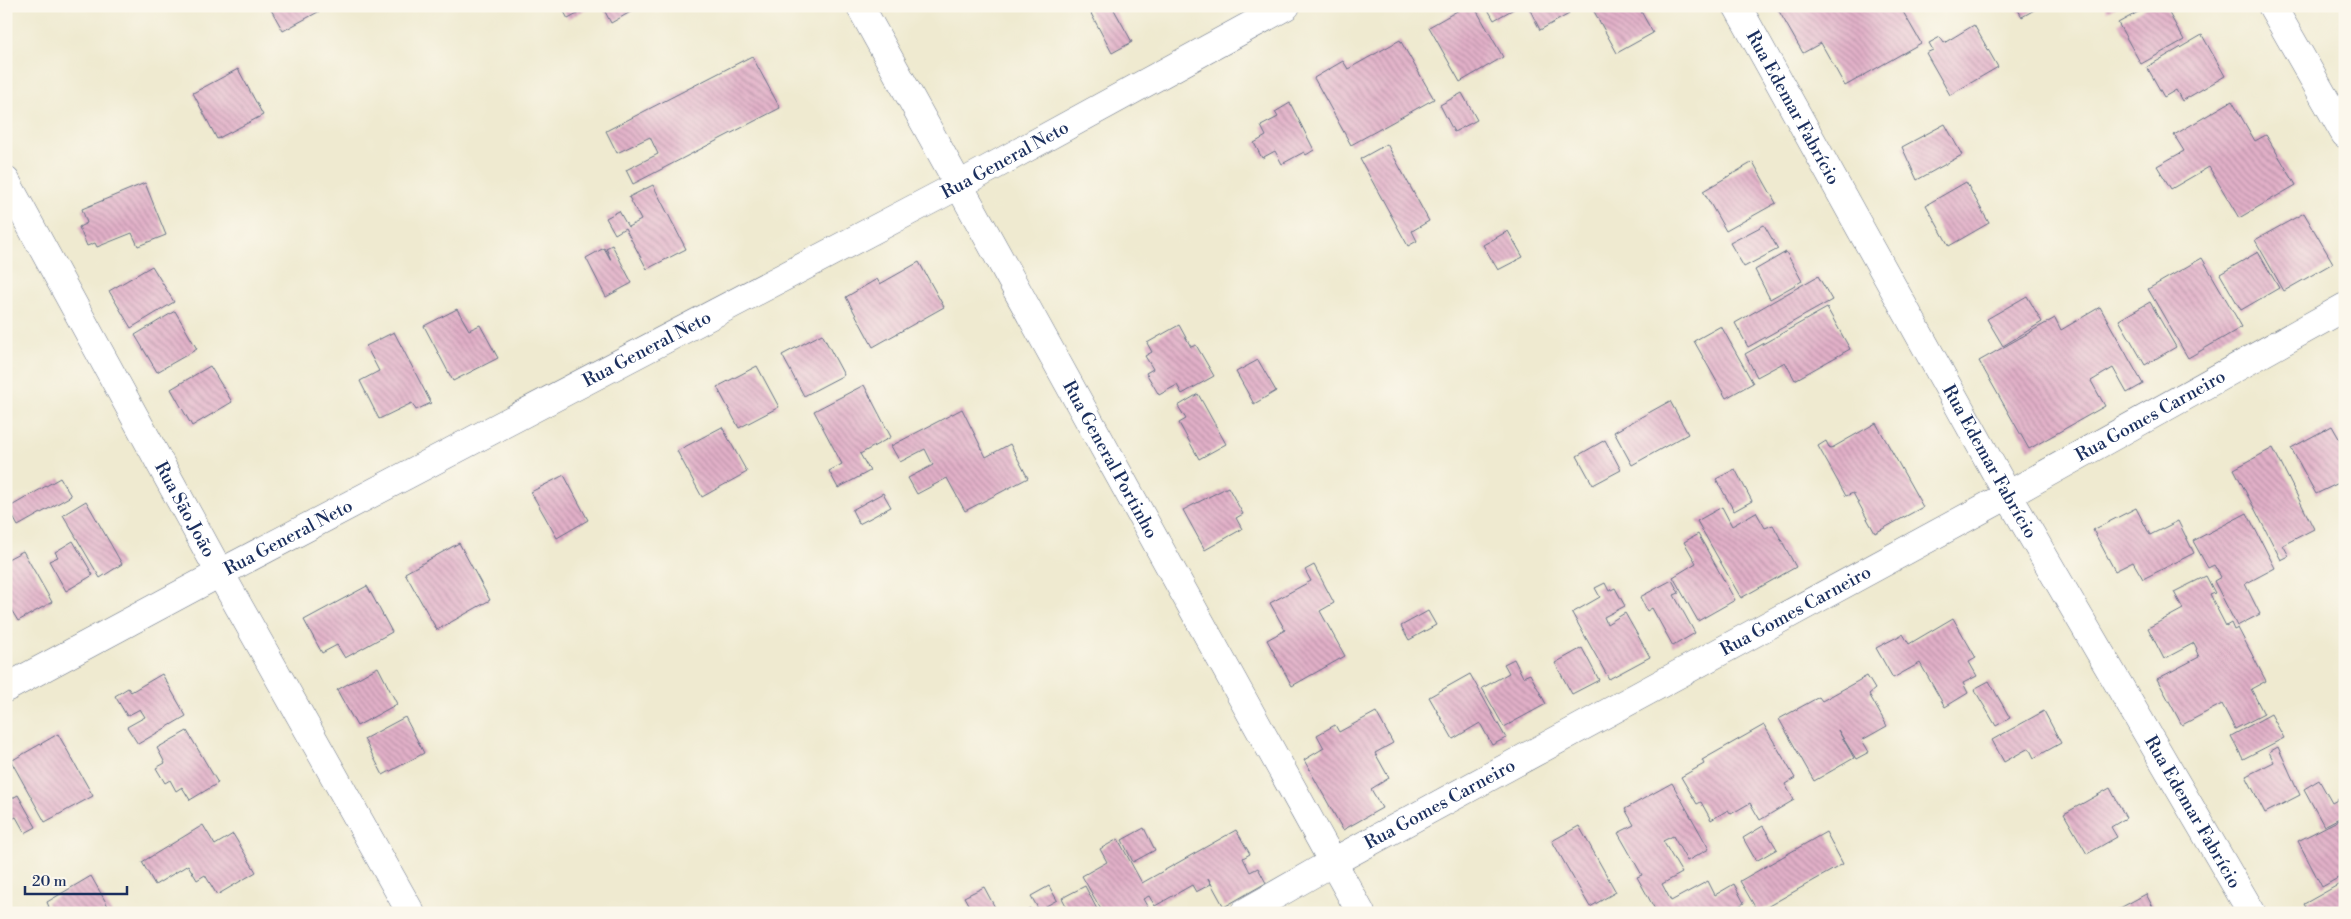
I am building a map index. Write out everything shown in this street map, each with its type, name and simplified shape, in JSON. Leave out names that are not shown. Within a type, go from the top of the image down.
[{"type":"street","name":"Rua General Portinho","points":[[860,6],[1361,913]]},
{"type":"street","name":"Rua General Neto","points":[[6,688],[220,573],[959,185],[1286,6]]},
{"type":"street","name":"Rua Edemar Fabrício","points":[[1737,6],[2008,495],[2252,913]]},
{"type":"street","points":[[2272,6],[2345,134]]},
{"type":"street","name":"Rua São João","points":[[6,181],[220,573],[411,913]]},
{"type":"street","name":"Rua Gomes Carneiro","points":[[1244,913],[1332,862],[2008,495],[2345,307]]},
{"type":"building","points":[[269,6],[329,6],[283,31]]},
{"type":"building","points":[[561,6],[592,6],[568,19]]},
{"type":"building","points":[[602,6],[641,6],[611,23]]},
{"type":"building","points":[[1087,6],[1112,6],[1132,42],[1112,53]]},
{"type":"building","points":[[1466,6],[1474,6],[1503,57],[1460,82],[1429,27]]},
{"type":"building","points":[[1486,6],[1519,6],[1494,20]]},
{"type":"building","points":[[1528,6],[1565,6],[1569,14],[1540,30]]},
{"type":"building","points":[[1591,6],[1638,6],[1653,33],[1617,53]]},
{"type":"building","points":[[1776,6],[1909,6],[1902,10],[1921,43],[1845,86],[1821,43],[1803,53]]},
{"type":"building","points":[[2016,6],[2041,6],[2022,17]]},
{"type":"building","points":[[2104,6],[2118,6],[2107,12]]},
{"type":"building","points":[[2149,6],[2165,6],[2184,40],[2141,64],[2118,23]]},
{"type":"building","points":[[2168,6],[2180,6],[2171,12]]},
{"type":"building","points":[[1974,25],[1998,67],[1950,95],[1926,53],[1933,50],[1929,43],[1940,37],[1944,43]]},
{"type":"building","points":[[2202,35],[2225,76],[2182,101],[2176,90],[2164,97],[2147,67]]},
{"type":"building","points":[[1400,40],[1434,99],[1351,145],[1314,78],[1343,61],[1348,69]]},
{"type":"building","points":[[752,56],[780,108],[633,184],[626,170],[658,154],[650,137],[617,153],[606,131]]},
{"type":"building","points":[[238,69],[263,115],[217,139],[193,93]]},
{"type":"building","points":[[1462,93],[1477,120],[1454,132],[1440,105]]},
{"type":"building","points":[[2232,101],[2255,141],[2266,135],[2296,185],[2239,218],[2209,167],[2171,189],[2157,166],[2184,151],[2174,135]]},
{"type":"building","points":[[1290,103],[1314,150],[1306,155],[1304,152],[1282,164],[1275,151],[1262,158],[1254,143],[1266,136],[1261,126],[1278,117],[1275,112]]},
{"type":"building","points":[[1945,124],[1962,155],[1917,180],[1902,147]]},
{"type":"building","points":[[1387,144],[1429,221],[1412,231],[1417,241],[1408,246],[1360,159]]},
{"type":"building","points":[[1753,162],[1776,203],[1726,231],[1703,191]]},
{"type":"building","points":[[1966,182],[1989,223],[1949,246],[1926,205]]},
{"type":"building","points":[[145,183],[166,235],[138,246],[132,233],[97,247],[95,243],[87,246],[79,227],[87,223],[82,209]]},
{"type":"building","points":[[653,185],[686,249],[647,269],[625,228],[615,234],[606,218],[619,211],[628,227],[641,220],[629,197]]},
{"type":"building","points":[[2304,213],[2333,263],[2284,291],[2255,240]]},
{"type":"building","points":[[1764,225],[1778,249],[1744,267],[1730,243]]},
{"type":"building","points":[[1508,231],[1523,257],[1498,270],[1483,245]]},
{"type":"building","points":[[612,245],[632,283],[606,297],[586,258],[604,248],[611,260],[606,248]]},
{"type":"building","points":[[1786,252],[1802,281],[1770,299],[1755,270]]},
{"type":"building","points":[[2258,252],[2279,288],[2241,310],[2220,274]]},
{"type":"building","points":[[2202,258],[2242,327],[2188,358],[2148,289]]},
{"type":"building","points":[[919,262],[944,307],[873,347],[846,297],[877,279],[880,284]]},
{"type":"building","points":[[152,266],[174,302],[131,328],[109,291]]},
{"type":"building","points":[[1818,276],[1832,300],[1748,347],[1735,323]]},
{"type":"building","points":[[2027,296],[2042,322],[2003,346],[1987,319]]},
{"type":"building","points":[[2150,302],[2176,347],[2145,365],[2119,320]]},
{"type":"building","points":[[2100,307],[2143,384],[2127,393],[2113,368],[2091,381],[2105,406],[2029,449],[1979,361],[2055,318],[2061,330]]},
{"type":"building","points":[[1827,308],[1850,349],[1795,380],[1785,362],[1757,377],[1745,354]]},
{"type":"building","points":[[457,309],[469,330],[480,325],[498,358],[453,381],[424,326]]},
{"type":"building","points":[[175,311],[197,349],[157,372],[135,335]]},
{"type":"building","points":[[1179,325],[1191,347],[1196,345],[1214,376],[1182,394],[1177,385],[1159,395],[1146,373],[1153,369],[1145,356],[1152,352],[1147,343]]},
{"type":"building","points":[[1721,326],[1753,383],[1726,398],[1694,341]]},
{"type":"building","points":[[394,332],[431,403],[416,410],[412,403],[379,419],[360,381],[379,371],[366,346]]},
{"type":"building","points":[[822,334],[844,375],[804,396],[782,355]]},
{"type":"building","points":[[1258,360],[1276,391],[1254,404],[1236,372]]},
{"type":"building","points":[[210,366],[232,402],[192,426],[171,389]]},
{"type":"building","points":[[757,366],[779,407],[739,428],[717,387]]},
{"type":"building","points":[[864,385],[891,437],[860,454],[870,471],[838,488],[829,471],[842,464],[814,411]]},
{"type":"building","points":[[1198,394],[1226,444],[1199,459],[1179,423],[1186,419],[1178,406]]},
{"type":"building","points":[[1670,401],[1688,434],[1632,465],[1614,432]]},
{"type":"building","points":[[962,409],[986,457],[1010,444],[1028,478],[965,511],[947,478],[917,494],[908,478],[933,465],[925,449],[900,462],[891,446]]},
{"type":"building","points":[[1876,423],[1923,507],[1875,533],[1853,493],[1846,496],[1818,446],[1826,441],[1830,449]]},
{"type":"building","points":[[2332,426],[2345,449],[2345,480],[2316,494],[2291,448]]},
{"type":"building","points":[[722,427],[747,472],[702,497],[677,451]]},
{"type":"building","points":[[1605,440],[1621,470],[1593,485],[1577,456]]},
{"type":"building","points":[[2273,448],[2314,529],[2283,545],[2289,556],[2281,560],[2234,469]]},
{"type":"building","points":[[1735,469],[1752,501],[1734,511],[1716,479]]},
{"type":"building","points":[[564,475],[588,520],[557,538],[531,492]]},
{"type":"building","points":[[60,478],[71,496],[18,526],[8,508]]},
{"type":"building","points":[[1228,487],[1243,514],[1236,518],[1242,529],[1205,550],[1183,510]]},
{"type":"building","points":[[883,493],[891,507],[859,524],[852,510]]},
{"type":"building","points":[[86,501],[122,564],[100,578],[63,515]]},
{"type":"building","points":[[1722,507],[1732,526],[1756,512],[1765,528],[1773,525],[1796,567],[1741,598],[1697,521]]},
{"type":"building","points":[[2136,508],[2150,535],[2178,521],[2194,553],[2143,579],[2133,562],[2115,571],[2093,530]]},
{"type":"building","points":[[2247,513],[2275,568],[2245,584],[2260,614],[2237,626],[2214,581],[2221,577],[2214,565],[2208,568],[2193,541]]},
{"type":"building","points":[[1698,534],[1735,600],[1698,621],[1673,577],[1696,563],[1684,542]]},
{"type":"building","points":[[73,541],[93,575],[66,591],[49,561],[58,557],[55,552]]},
{"type":"building","points":[[459,543],[490,600],[437,630],[405,573]]},
{"type":"building","points":[[23,551],[52,602],[18,621],[6,601],[6,560]]},
{"type":"building","points":[[1314,565],[1334,603],[1320,611],[1345,656],[1292,686],[1267,640],[1285,630],[1270,603],[1311,581],[1305,570]]},
{"type":"building","points":[[2206,576],[2215,593],[2210,595],[2226,626],[2231,623],[2234,630],[2238,628],[2266,681],[2251,689],[2264,714],[2235,729],[2222,704],[2182,725],[2157,679],[2199,657],[2194,643],[2164,659],[2148,628],[2183,609],[2174,592]]},
{"type":"building","points":[[1672,580],[1679,593],[1674,595],[1695,633],[1673,646],[1652,608],[1647,611],[1640,597]]},
{"type":"building","points":[[1605,583],[1609,591],[1615,588],[1625,606],[1604,617],[1607,624],[1625,613],[1650,657],[1609,679],[1572,613],[1600,597],[1595,588]]},
{"type":"building","points":[[367,586],[392,632],[345,658],[337,645],[322,653],[304,620]]},
{"type":"building","points":[[1428,611],[1436,625],[1409,640],[1401,626]]},
{"type":"building","points":[[1953,618],[1976,658],[1969,662],[1977,676],[1963,683],[1968,693],[1945,707],[1920,663],[1893,678],[1876,648],[1903,634],[1909,644]]},
{"type":"building","points":[[1582,648],[1599,680],[1572,694],[1555,663]]},
{"type":"building","points":[[1514,659],[1523,677],[1530,674],[1546,704],[1504,727],[1482,688],[1509,673],[1504,664]]},
{"type":"building","points":[[378,667],[397,704],[357,726],[337,690]]},
{"type":"building","points":[[162,674],[186,716],[138,744],[127,727],[145,717],[140,709],[127,716],[115,696],[128,688],[131,692]]},
{"type":"building","points":[[1470,674],[1506,738],[1492,745],[1480,723],[1453,739],[1429,697]]},
{"type":"building","points":[[1867,676],[1875,689],[1869,694],[1887,726],[1862,740],[1869,752],[1856,759],[1838,730],[1854,758],[1814,781],[1779,719],[1819,697],[1822,701]]},
{"type":"building","points":[[1989,681],[2010,718],[1996,726],[1974,689]]},
{"type":"building","points":[[2044,711],[2061,743],[2034,758],[2029,748],[2004,762],[1992,740]]},
{"type":"building","points":[[1376,712],[1393,743],[1375,753],[1389,778],[1371,789],[1382,808],[1343,830],[1304,760],[1324,748],[1317,735],[1335,725],[1339,732]]},
{"type":"building","points":[[2271,714],[2284,738],[2243,759],[2231,736]]},
{"type":"building","points":[[405,717],[424,753],[383,775],[364,739]]},
{"type":"building","points":[[1764,725],[1795,778],[1785,784],[1794,800],[1760,820],[1750,803],[1731,814],[1728,810],[1711,820],[1701,802],[1697,804],[1681,777],[1704,764],[1702,760]]},
{"type":"building","points":[[187,731],[218,783],[190,800],[182,787],[176,791],[170,780],[165,783],[156,768],[165,763],[157,748]]},
{"type":"building","points":[[58,734],[93,796],[45,822],[11,761]]},
{"type":"building","points":[[2278,747],[2300,795],[2265,813],[2246,776],[2274,762],[2269,752]]},
{"type":"building","points":[[2319,780],[2332,803],[2339,799],[2345,810],[2345,815],[2324,826],[2304,789]]},
{"type":"building","points":[[1672,783],[1709,849],[1687,861],[1673,836],[1663,841],[1682,873],[1662,884],[1671,901],[1708,881],[1715,895],[1734,884],[1744,903],[1726,913],[1657,913],[1637,877],[1642,875],[1618,833],[1634,825],[1625,809]]},
{"type":"building","points":[[2110,788],[2126,818],[2111,827],[2117,837],[2087,854],[2064,814]]},
{"type":"building","points":[[6,795],[9,800],[18,795],[36,827],[25,833],[16,817],[6,822]]},
{"type":"building","points":[[2345,817],[2345,874],[2322,887],[2298,841]]},
{"type":"building","points":[[203,825],[215,845],[233,834],[256,872],[217,895],[205,875],[197,880],[188,865],[155,885],[142,862]]},
{"type":"building","points":[[1579,826],[1616,892],[1590,907],[1552,841]]},
{"type":"building","points":[[1763,826],[1777,849],[1756,861],[1743,838]]},
{"type":"building","points":[[1144,828],[1155,850],[1133,862],[1122,840]]},
{"type":"building","points":[[1236,830],[1250,854],[1243,858],[1250,872],[1258,868],[1266,883],[1224,907],[1208,878],[1211,884],[1196,892],[1192,885],[1155,906],[1149,896],[1143,899],[1151,913],[1103,913],[1082,876],[1107,862],[1100,849],[1118,839],[1142,883]]},
{"type":"building","points":[[1826,832],[1843,864],[1758,912],[1740,881]]},
{"type":"building","points":[[91,876],[112,913],[38,913],[49,907],[47,902]]},
{"type":"building","points":[[2345,881],[2345,913],[2309,913],[2304,904]]},
{"type":"building","points":[[1049,886],[1057,900],[1039,910],[1031,896]]},
{"type":"building","points":[[1085,886],[1099,913],[1070,913],[1062,898]]},
{"type":"building","points":[[984,887],[998,913],[973,913],[964,897]]},
{"type":"building","points":[[2146,894],[2156,913],[2111,913]]},
{"type":"building","points":[[1030,908],[1032,913],[1021,913]]}]
